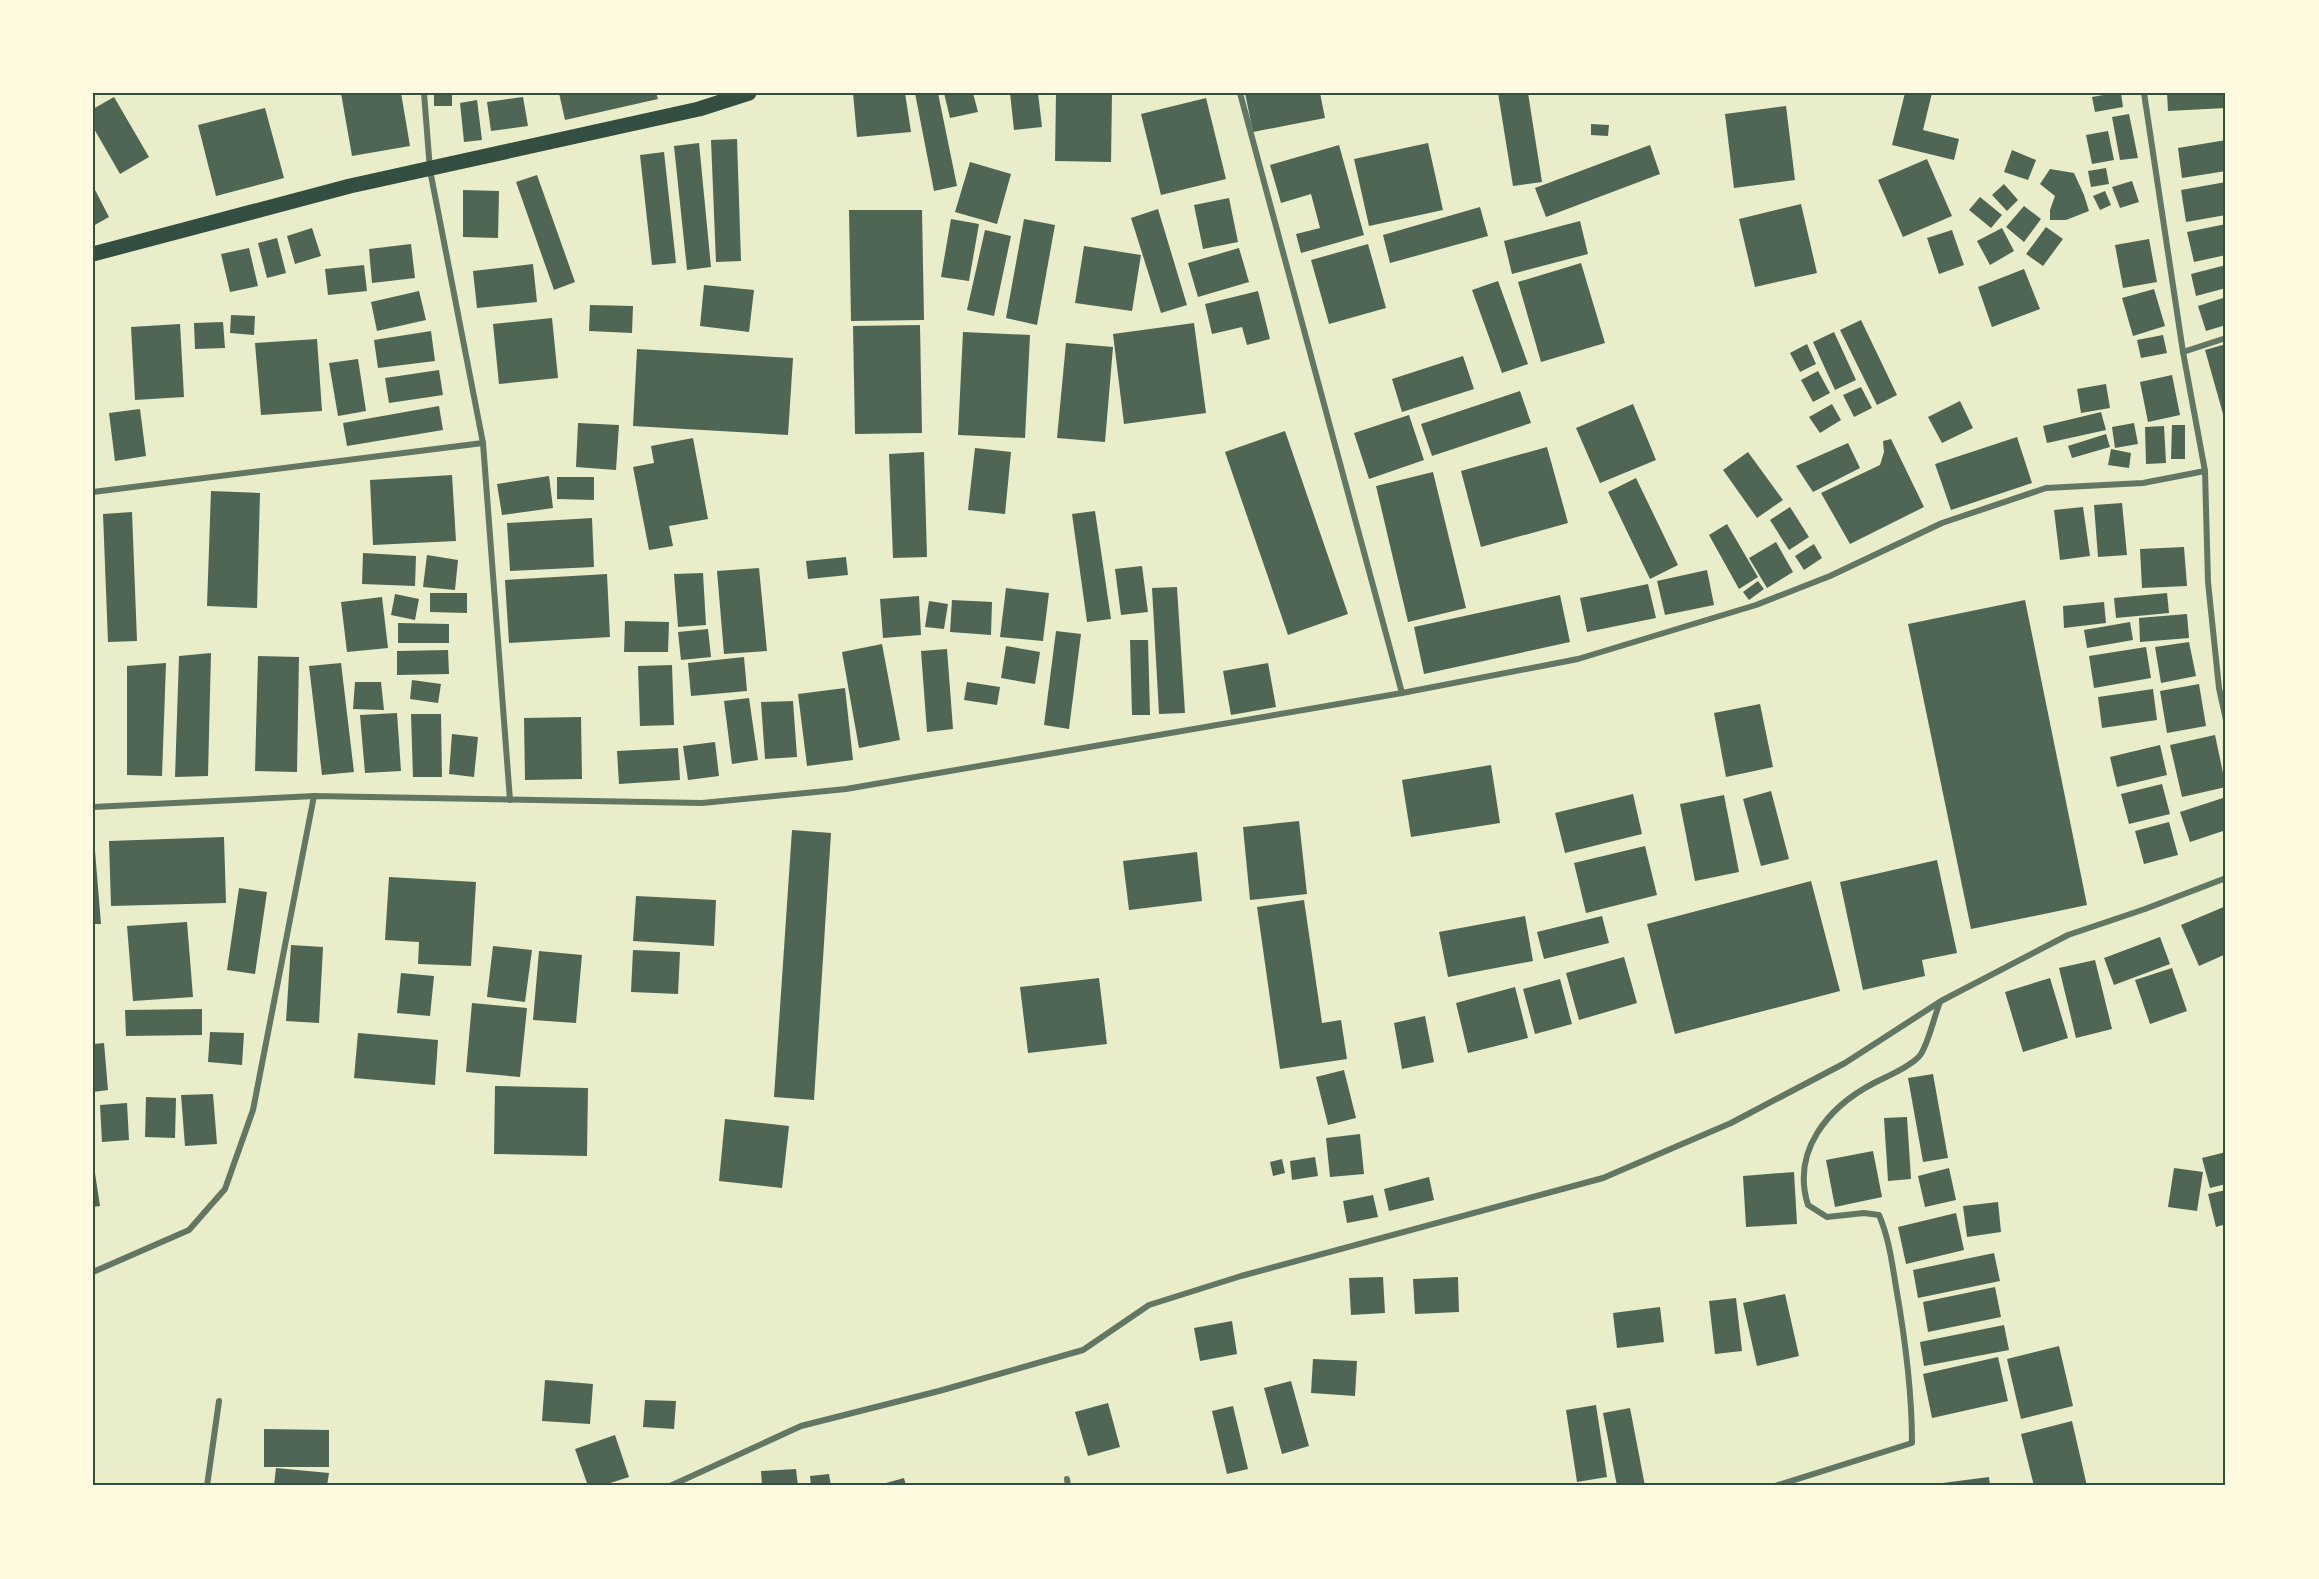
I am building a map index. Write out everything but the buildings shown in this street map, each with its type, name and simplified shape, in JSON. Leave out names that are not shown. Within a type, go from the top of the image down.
[{"type":"main road","points":[[93,254],[350,186],[699,109],[748,93]]},
{"type":"street","points":[[423,93],[430,170],[483,443],[510,800]]},
{"type":"street","points":[[1240,93],[1402,693]]},
{"type":"street","points":[[2144,93],[2183,352],[2205,471],[2208,582],[2219,688],[2226,720]]},
{"type":"street","points":[[2183,352],[2226,338]]},
{"type":"street","points":[[93,492],[483,443]]},
{"type":"street","points":[[93,807],[314,796],[702,803],[846,789],[1402,693],[1578,659],[1756,605],[1830,576],[1942,523],[2046,488],[2143,483],[2205,471]]},
{"type":"street","points":[[93,1272],[189,1230],[225,1189],[253,1110],[314,796]]},
{"type":"street","points":[[670,1486],[801,1426],[939,1391],[1083,1350],[1149,1305],[1263,1270],[1603,1178],[1731,1123],[1845,1062],[1941,1001],[2068,935],[2226,878]]},
{"type":"street","points":[[1775,1486],[1912,1443],[1912,1407],[1900,1310],[1886,1232],[1880,1215],[1864,1213],[1827,1217],[1808,1205],[1803,1180],[1803,1164],[1808,1148],[1845,1100],[1920,1056],[1941,1001]]},
{"type":"street","points":[[207,1486],[219,1401]]}]
